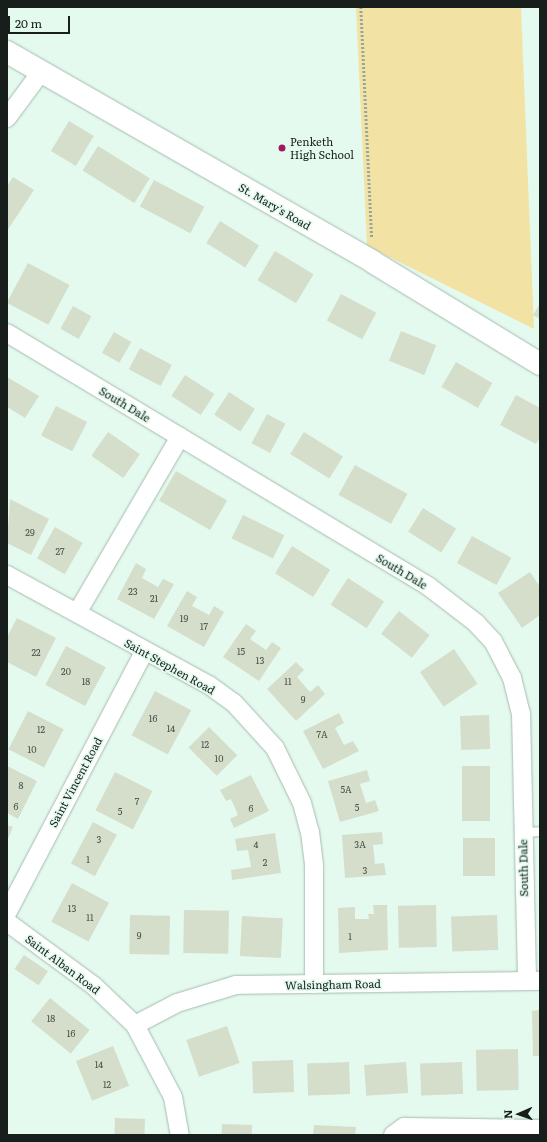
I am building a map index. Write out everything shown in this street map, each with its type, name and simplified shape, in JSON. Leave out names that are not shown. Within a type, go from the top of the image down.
[{"type":"street","name":"St. Mary's Road","points":[[7,52],[373,262],[540,364]]},
{"type":"street","points":[[7,118],[41,72]]},
{"type":"street","name":"South Dale","points":[[7,333],[428,586],[476,623],[493,641],[518,696],[531,832],[533,981]]},
{"type":"street","points":[[77,613],[180,437]]},
{"type":"street","name":"Saint Stephen Road","points":[[7,575],[144,652],[209,685],[234,703],[257,725],[289,772],[310,832],[314,866],[314,984]]},
{"type":"street","name":"Saint Vincent Road","points":[[7,913],[144,652]]},
{"type":"street","name":"Saint Alban Road","points":[[7,922],[94,986],[135,1025],[173,1097],[180,1135]]},
{"type":"street","name":"Walsingham Road","points":[[135,1025],[177,1003],[236,985],[533,981]]},
{"type":"street","points":[[393,1135],[404,1127],[540,1129]]},
{"type":"path","points":[[361,7],[373,262]]},
{"type":"shaded area","points":[[356,7],[521,7],[534,329],[367,246]]},
{"type":"building","points":[[69,121],[94,136],[76,166],[51,151]]},
{"type":"building","points":[[98,146],[150,178],[134,203],[83,171]]},
{"type":"building","points":[[13,177],[34,190],[7,231],[7,186]]},
{"type":"building","points":[[154,180],[204,207],[190,233],[140,206]]},
{"type":"building","points":[[220,221],[259,245],[245,267],[206,243]]},
{"type":"building","points":[[275,251],[314,274],[296,303],[257,280]]},
{"type":"building","points":[[28,263],[69,285],[48,325],[7,303]]},
{"type":"building","points":[[341,294],[376,313],[362,339],[327,320]]},
{"type":"building","points":[[540,304],[540,319],[533,315]]},
{"type":"building","points":[[73,306],[91,316],[79,339],[60,329]]},
{"type":"building","points":[[401,331],[436,345],[424,375],[389,361]]},
{"type":"building","points":[[114,332],[131,342],[119,363],[102,353]]},
{"type":"building","points":[[140,348],[172,365],[161,386],[129,369]]},
{"type":"building","points":[[456,362],[492,383],[478,408],[442,387]]},
{"type":"building","points":[[185,375],[214,394],[201,415],[171,396]]},
{"type":"building","points":[[7,377],[39,396],[25,418],[7,407]]},
{"type":"building","points":[[229,392],[255,409],[240,432],[214,415]]},
{"type":"building","points":[[516,395],[540,408],[540,437],[536,444],[500,425]]},
{"type":"building","points":[[56,406],[87,422],[72,451],[41,435]]},
{"type":"building","points":[[267,414],[286,424],[270,453],[252,443]]},
{"type":"building","points":[[108,432],[140,454],[123,478],[91,456]]},
{"type":"building","points":[[304,432],[343,456],[329,478],[290,454]]},
{"type":"building","points":[[355,465],[407,494],[391,524],[339,495]]},
{"type":"building","points":[[176,471],[227,500],[210,530],[159,500]]},
{"type":"building","points":[[10,499],[49,519],[31,555],[7,543]]},
{"type":"building","points":[[423,508],[456,529],[441,552],[408,532]]},
{"type":"building","points":[[243,515],[284,535],[273,559],[232,538]]},
{"type":"building","points":[[55,527],[83,543],[65,574],[37,558]]},
{"type":"building","points":[[472,536],[511,558],[496,585],[457,563]]},
{"type":"building","points":[[292,546],[330,570],[313,597],[275,573]]},
{"type":"building","points":[[136,563],[146,569],[142,578],[158,587],[163,579],[174,584],[154,619],[117,599]]},
{"type":"building","points":[[530,572],[540,587],[540,615],[522,628],[498,593]]},
{"type":"building","points":[[348,578],[384,601],[367,628],[331,605]]},
{"type":"building","points":[[187,591],[197,597],[192,606],[209,615],[214,606],[224,612],[204,647],[167,626]]},
{"type":"building","points":[[399,611],[430,635],[412,658],[381,634]]},
{"type":"building","points":[[17,618],[56,638],[36,677],[7,662],[7,637]]},
{"type":"building","points":[[246,624],[256,631],[250,639],[266,650],[272,642],[281,648],[259,681],[223,657]]},
{"type":"building","points":[[66,646],[106,667],[85,706],[45,685]]},
{"type":"building","points":[[454,649],[477,684],[443,707],[420,672]]},
{"type":"building","points":[[296,662],[304,670],[297,677],[310,692],[318,685],[325,694],[296,721],[267,689]]},
{"type":"building","points":[[155,691],[191,710],[168,754],[132,735]]},
{"type":"building","points":[[28,711],[64,729],[44,767],[8,749]]},
{"type":"building","points":[[339,713],[344,723],[335,728],[344,745],[353,741],[359,751],[323,769],[303,731]]},
{"type":"building","points":[[489,715],[490,749],[461,750],[460,716]]},
{"type":"building","points":[[209,727],[237,755],[217,776],[188,748]]},
{"type":"building","points":[[7,766],[37,781],[18,819],[7,813]]},
{"type":"building","points":[[462,766],[490,766],[490,821],[462,821]]},
{"type":"building","points":[[367,770],[370,781],[360,784],[366,803],[375,800],[379,811],[340,822],[328,781]]},
{"type":"building","points":[[115,772],[152,791],[133,829],[95,810]]},
{"type":"building","points":[[251,775],[269,811],[234,828],[230,819],[238,815],[231,799],[226,801],[220,790]]},
{"type":"building","points":[[93,822],[117,835],[95,876],[71,863]]},
{"type":"building","points":[[7,825],[13,827],[7,841]]},
{"type":"building","points":[[382,832],[383,844],[373,845],[375,864],[384,863],[386,875],[345,878],[342,835]]},
{"type":"building","points":[[275,833],[281,873],[232,880],[231,870],[251,867],[248,850],[237,851],[235,839]]},
{"type":"building","points":[[463,838],[495,838],[495,876],[463,876]]},
{"type":"building","points":[[72,883],[109,903],[88,942],[51,922]]},
{"type":"building","points":[[373,905],[387,905],[388,950],[339,953],[338,908],[355,907],[355,919],[369,919],[368,914],[374,914]]},
{"type":"building","points":[[436,905],[437,947],[399,948],[398,906]]},
{"type":"building","points":[[184,910],[229,911],[228,954],[183,953]]},
{"type":"building","points":[[130,915],[170,916],[169,955],[129,954]]},
{"type":"building","points":[[497,915],[498,950],[452,952],[451,917]]},
{"type":"building","points":[[242,916],[283,918],[281,958],[240,956]]},
{"type":"building","points":[[24,955],[48,971],[39,985],[14,969]]},
{"type":"building","points":[[50,998],[90,1030],[71,1053],[31,1021]]},
{"type":"building","points":[[540,1010],[540,1056],[533,1056],[532,1011]]},
{"type":"building","points":[[227,1026],[240,1063],[199,1077],[186,1040]]},
{"type":"building","points":[[113,1046],[129,1086],[92,1101],[76,1061]]},
{"type":"building","points":[[518,1049],[519,1090],[477,1091],[476,1050]]},
{"type":"building","points":[[293,1060],[294,1092],[253,1093],[252,1061]]},
{"type":"building","points":[[349,1062],[350,1094],[308,1095],[307,1063]]},
{"type":"building","points":[[406,1062],[408,1093],[366,1096],[364,1065]]},
{"type":"building","points":[[462,1062],[463,1094],[421,1095],[420,1063]]},
{"type":"building","points":[[115,1118],[145,1119],[144,1135],[114,1135]]},
{"type":"building","points":[[222,1124],[252,1125],[252,1135],[222,1135]]},
{"type":"building","points":[[314,1125],[356,1127],[355,1135],[313,1135]]},
{"type":"place","name":"Penketh High School","points":[[282,148]]}]
